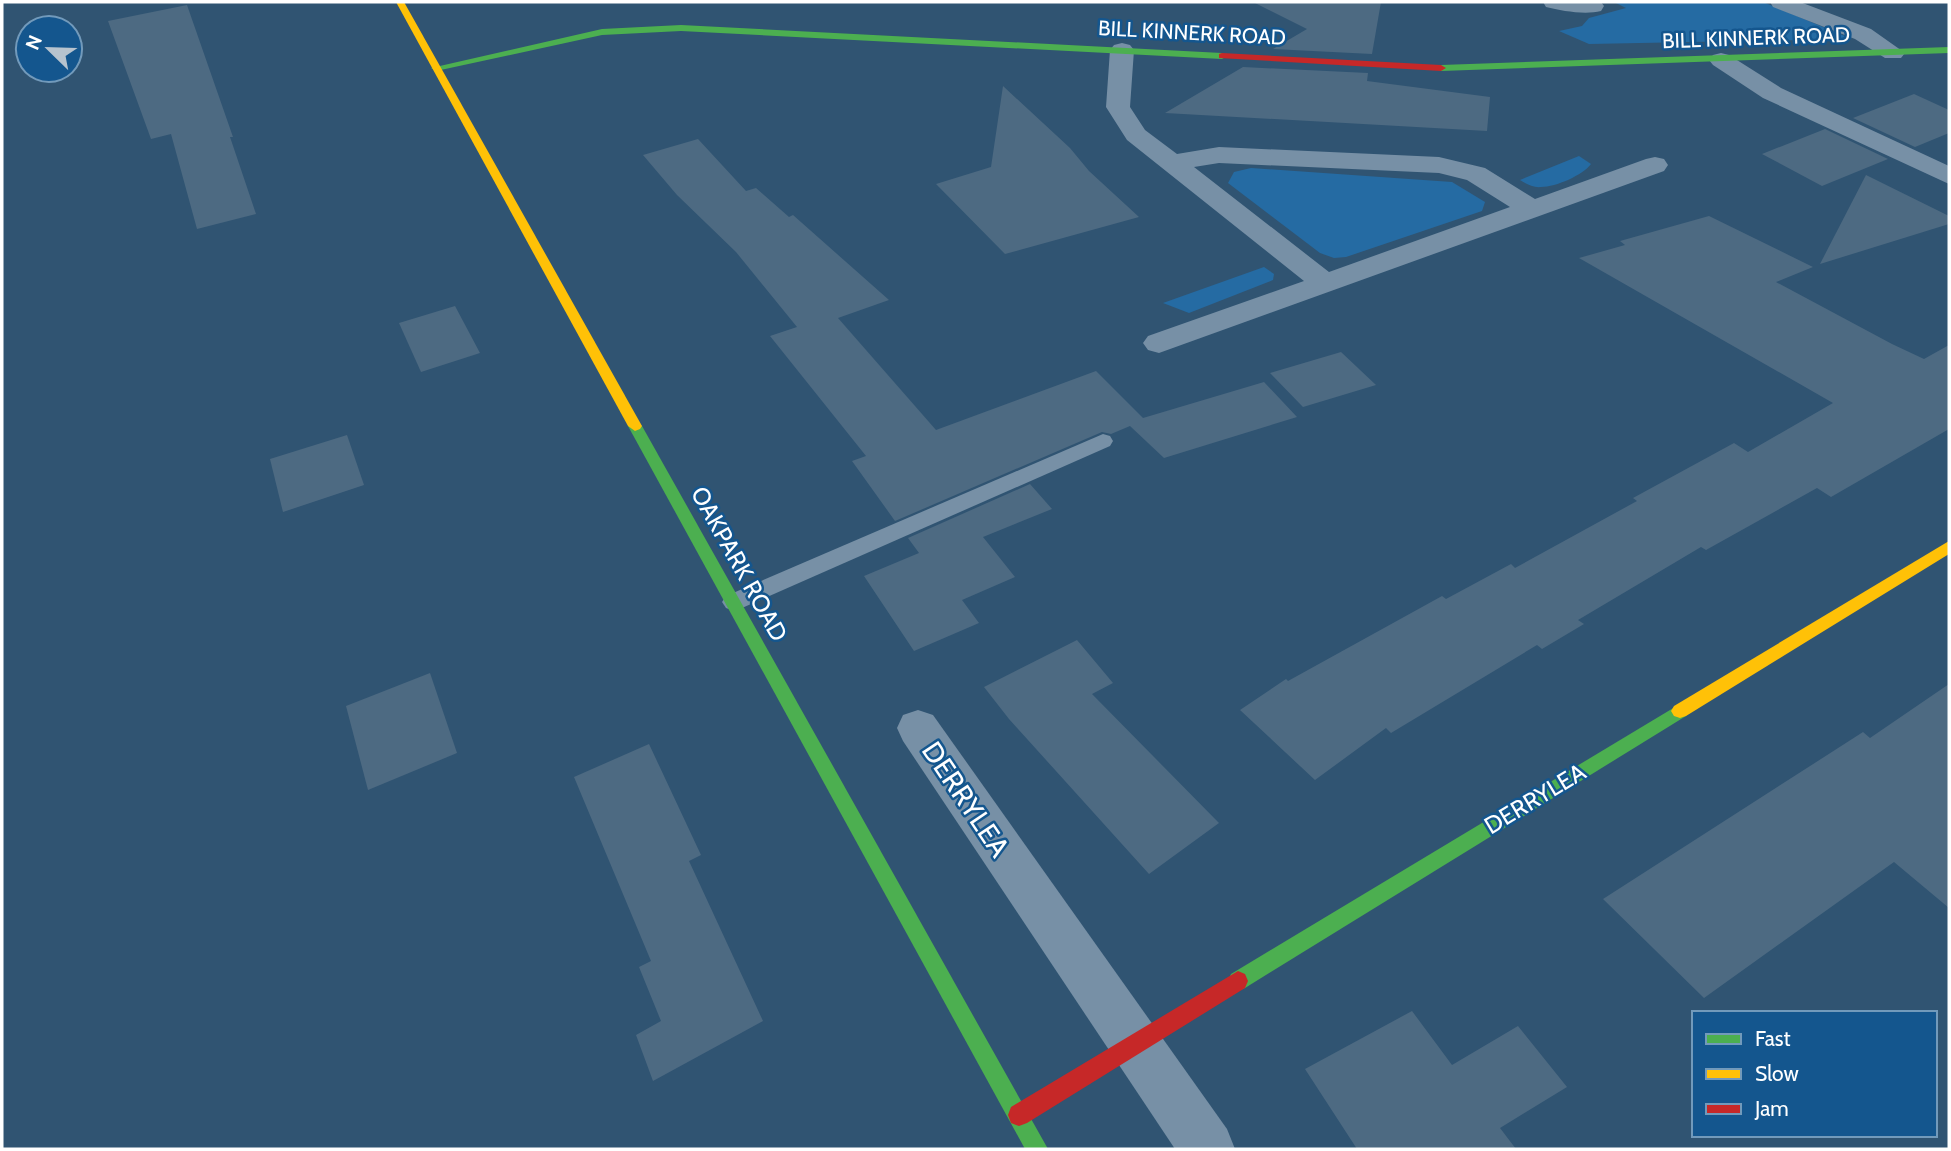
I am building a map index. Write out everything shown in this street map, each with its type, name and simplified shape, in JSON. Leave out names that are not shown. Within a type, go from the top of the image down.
[{"type":"street","name":"OAKPARK ROAD","points":[[400,2],[1037,1149]]},
{"type":"street","points":[[1554,2],[1593,6]]},
{"type":"street","points":[[1781,2],[1863,34],[1893,53]]},
{"type":"street","name":"BILL KINNERK ROAD","points":[[436,68],[548,42],[627,29],[788,32],[1449,68],[1949,50]]},
{"type":"street","points":[[1122,50],[1118,107],[1136,135],[1324,282]]},
{"type":"street","points":[[1721,60],[1772,93],[1949,176]]},
{"type":"street","points":[[1169,163],[1219,155],[1439,165],[1476,174],[1532,209]]},
{"type":"street","points":[[1158,343],[1655,165]]},
{"type":"street","name":"DERRYLEA","points":[[1019,1115],[1945,554]]},
{"type":"street","name":"DERRYLEA","points":[[918,728],[1133,1044],[1208,1149]]},
{"type":"lane","points":[[734,602],[1102,442]]},
{"type":"shaded area","points":[[1614,2],[1763,2],[1852,39],[1589,44],[1559,31],[1582,26],[1589,18],[1626,8]]},
{"type":"shaded area","points":[[1579,156],[1591,164],[1576,176],[1561,183],[1538,187],[1520,180]]},
{"type":"shaded area","points":[[1251,168],[1452,182],[1485,202],[1482,211],[1346,257],[1334,258],[1320,253],[1228,183],[1234,172]]},
{"type":"shaded area","points":[[1264,267],[1274,274],[1273,280],[1189,313],[1163,303]]},
{"type":"building","points":[[1253,2],[1381,2],[1372,54],[1273,49],[1307,29]]},
{"type":"building","points":[[187,5],[233,137],[230,137],[256,214],[197,229],[171,134],[151,139],[108,21]]},
{"type":"building","points":[[1243,67],[1368,73],[1367,81],[1490,97],[1487,131],[1165,113]]},
{"type":"building","points":[[1003,86],[1139,217],[1005,254],[936,184],[991,167]]},
{"type":"building","points":[[1914,94],[1949,110],[1949,133],[1915,147],[1853,118]]},
{"type":"building","points":[[1825,129],[1888,159],[1822,186],[1762,154]]},
{"type":"building","points":[[698,139],[746,191],[756,188],[789,217],[793,215],[889,300],[838,318],[936,430],[1096,371],[1143,418],[1264,382],[1297,417],[1164,458],[1130,426],[1111,434],[1102,432],[895,521],[852,461],[866,456],[770,336],[797,327],[736,252],[677,195],[643,155]]},
{"type":"building","points":[[1866,175],[1949,216],[1949,224],[1820,264]]},
{"type":"building","points":[[1709,216],[1813,267],[1776,282],[1924,359],[1949,345],[1949,429],[1831,497],[1817,488],[1706,550],[1701,547],[1578,620],[1584,624],[1542,649],[1537,645],[1391,733],[1386,728],[1315,780],[1240,710],[1286,679],[1288,681],[1442,596],[1446,599],[1511,564],[1515,568],[1637,501],[1633,498],[1734,443],[1748,452],[1833,403],[1579,258],[1625,245],[1620,241]]},
{"type":"building","points":[[455,306],[480,353],[421,372],[399,323]]},
{"type":"building","points":[[1341,352],[1376,385],[1303,407],[1270,373]]},
{"type":"building","points":[[347,435],[364,485],[283,512],[270,459]]},
{"type":"building","points":[[1030,484],[1052,509],[983,537],[1015,577],[962,600],[979,623],[914,651],[864,576],[919,553],[908,538]]},
{"type":"building","points":[[1077,640],[1113,683],[1092,694],[1219,823],[1149,874],[1009,719],[984,687]]},
{"type":"building","points":[[430,673],[457,753],[368,790],[346,706]]},
{"type":"building","points":[[1949,684],[1949,908],[1894,862],[1704,998],[1603,899],[1863,732],[1870,738]]},
{"type":"building","points":[[649,744],[701,855],[689,861],[763,1021],[653,1081],[636,1035],[661,1021],[639,967],[651,961],[574,777]]},
{"type":"building","points":[[1412,1011],[1452,1065],[1518,1026],[1567,1087],[1500,1128],[1516,1149],[1357,1149],[1305,1069]]},
{"type":"traffic: fast","points":[[436,68],[602,32],[681,28],[1222,56]]},
{"type":"traffic: fast","points":[[1441,68],[1949,50]]},
{"type":"traffic: fast","points":[[635,426],[1037,1149]]},
{"type":"traffic: fast","points":[[1238,981],[1680,711]]},
{"type":"traffic: slow","points":[[400,2],[635,426]]},
{"type":"traffic: slow","points":[[1680,711],[1949,547]]},
{"type":"traffic: jam","points":[[1222,56],[1441,68]]},
{"type":"traffic: jam","points":[[1019,1115],[1238,981]]}]
